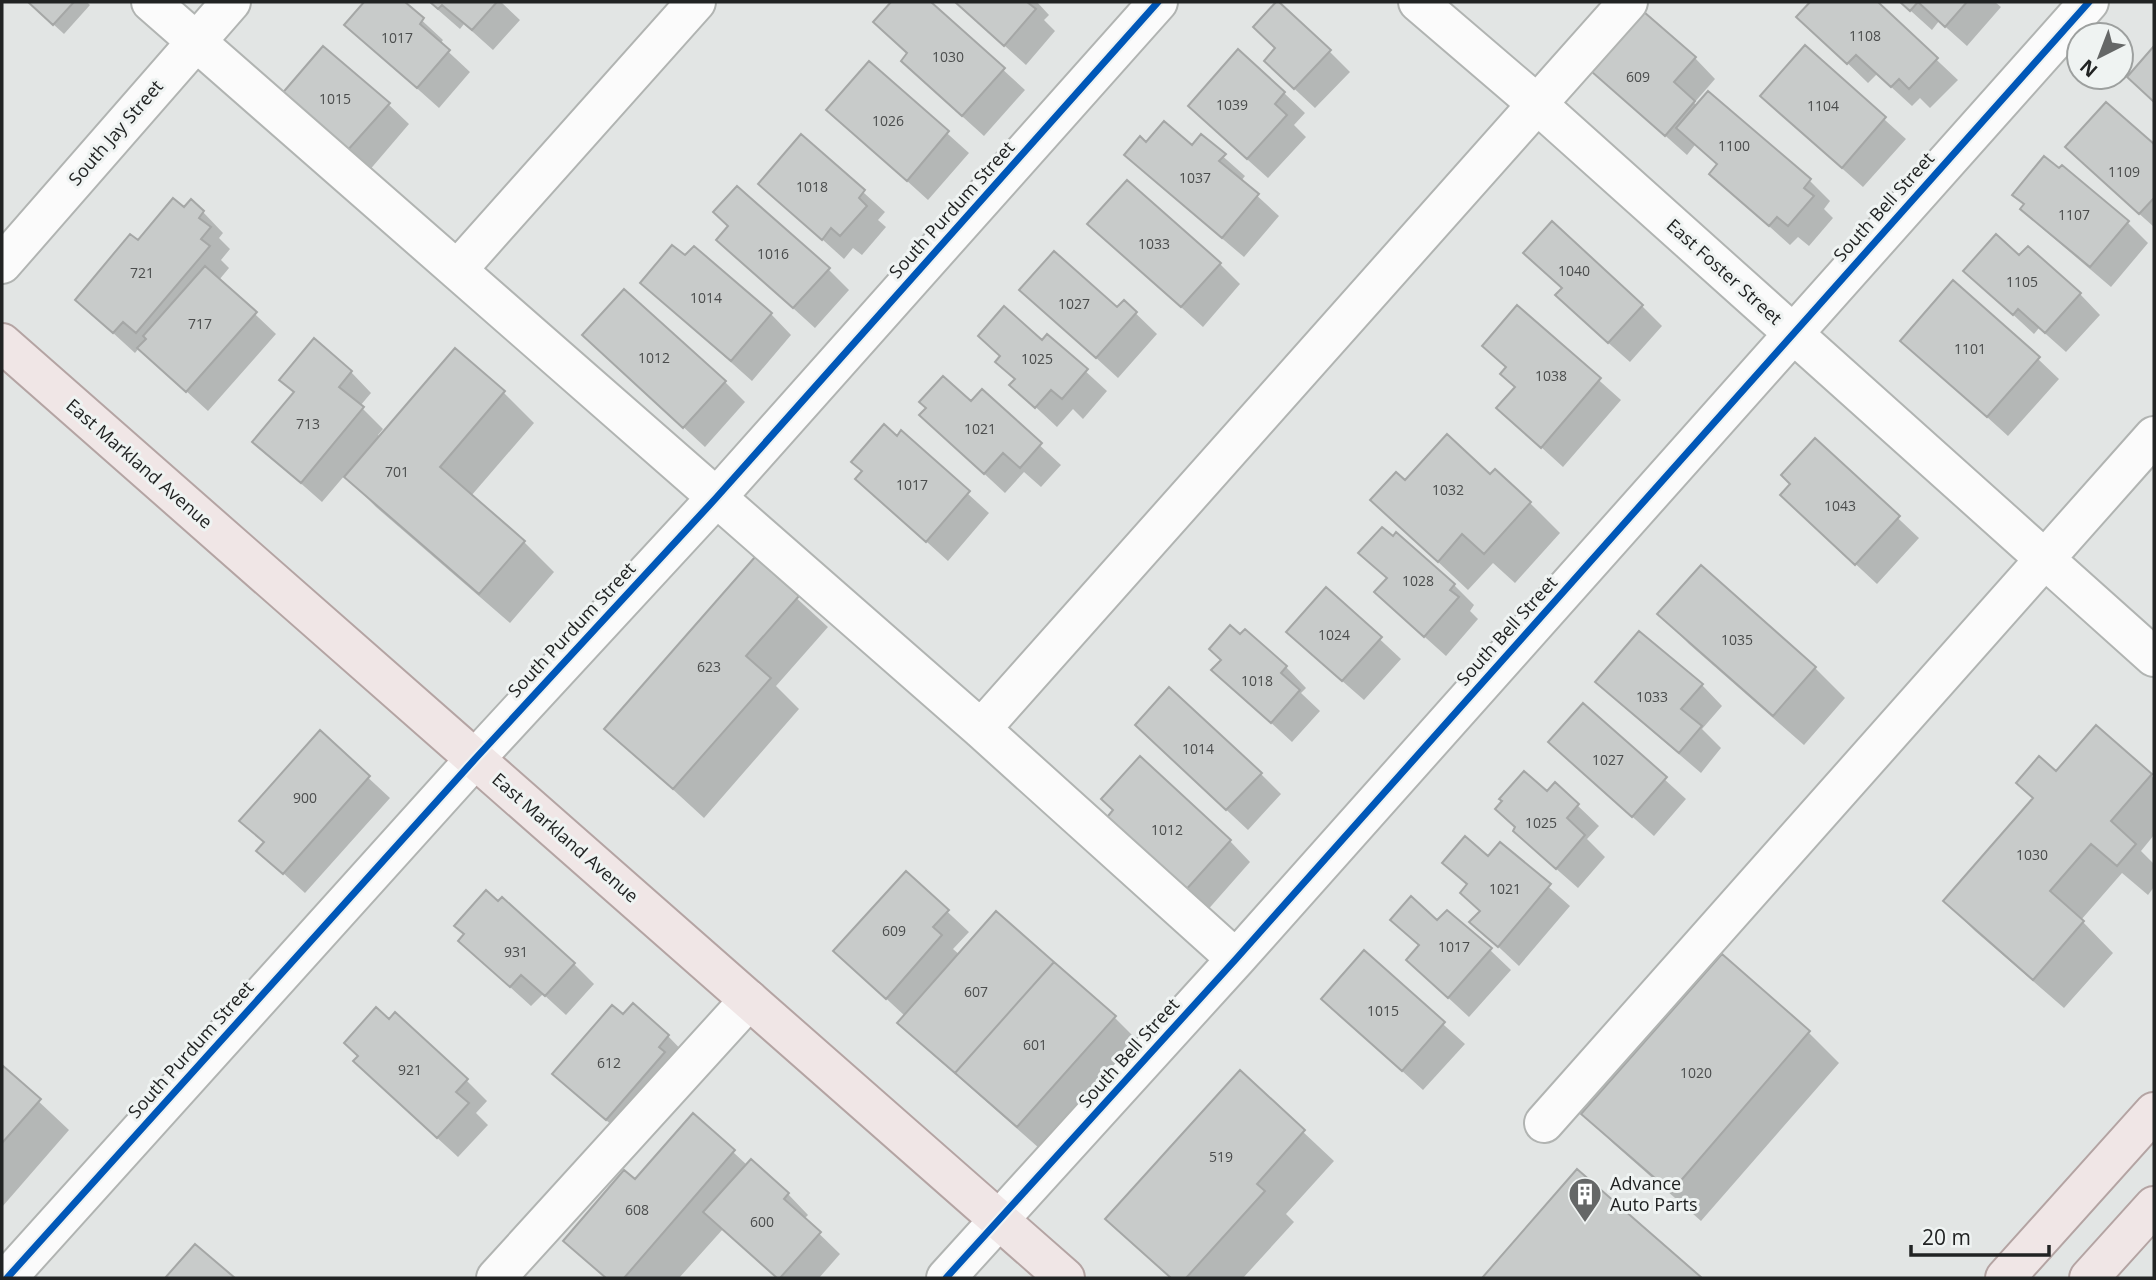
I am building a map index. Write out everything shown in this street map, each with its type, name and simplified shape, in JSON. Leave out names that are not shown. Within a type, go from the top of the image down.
[{"type":"main road","name":"East Markland Avenue","points":[[2,343],[1065,1278]]},
{"type":"main road","points":[[2005,1278],[2154,1112]]},
{"type":"main road","points":[[2089,1278],[2154,1206]]},
{"type":"street","points":[[151,2],[981,729],[1236,959]]},
{"type":"street","name":"South Jay Street","points":[[2,264],[231,2]]},
{"type":"street","points":[[457,270],[696,2]]},
{"type":"street","name":"South Purdum Street","points":[[7,1278],[475,759],[716,498],[1158,2]]},
{"type":"street","name":"East Foster Street","points":[[1418,2],[1537,104],[2154,657]]},
{"type":"street","points":[[981,729],[1628,2]]},
{"type":"street","name":"South Bell Street","points":[[946,1278],[1236,959],[2088,2]]},
{"type":"street","points":[[1544,1123],[2154,436]]},
{"type":"street","points":[[496,1278],[749,1000]]},
{"type":"building","points":[[28,2],[74,2],[53,25]]},
{"type":"building","points":[[364,2],[405,2],[424,18],[420,24],[450,50],[417,88],[344,25]]},
{"type":"building","points":[[430,2],[497,2],[472,30],[442,5],[438,9]]},
{"type":"building","points":[[891,2],[931,2],[1005,68],[962,116],[901,61],[907,53],[873,22]]},
{"type":"building","points":[[955,2],[1027,2],[1036,9],[1004,46]]},
{"type":"building","points":[[1276,2],[1331,50],[1294,89],[1264,61],[1275,48],[1253,27]]},
{"type":"building","points":[[1810,2],[1878,2],[1938,58],[1909,89],[1899,79],[1891,87],[1856,55],[1847,64],[1796,17]]},
{"type":"building","points":[[1900,2],[1918,2],[1910,11]]},
{"type":"building","points":[[1918,2],[1967,2],[1945,27]]},
{"type":"building","points":[[1644,12],[1696,57],[1674,82],[1695,101],[1665,136],[1592,72]]},
{"type":"building","points":[[1805,45],[1886,117],[1842,168],[1760,96]]},
{"type":"building","points":[[323,46],[390,103],[346,152],[280,96]]},
{"type":"building","points":[[2154,46],[2154,102],[2135,84],[2135,68]]},
{"type":"building","points":[[1238,49],[1285,92],[1275,104],[1287,115],[1247,159],[1188,106]]},
{"type":"building","points":[[869,61],[949,131],[907,181],[826,110]]},
{"type":"building","points":[[1708,91],[1811,179],[1804,188],[1814,196],[1788,226],[1777,217],[1769,226],[1709,174],[1717,164],[1676,128]]},
{"type":"building","points":[[2106,102],[2154,144],[2154,198],[2139,214],[2065,147]]},
{"type":"building","points":[[1164,121],[1192,145],[1201,134],[1226,154],[1219,161],[1259,194],[1222,238],[1124,155],[1140,136],[1146,142]]},
{"type":"building","points":[[801,134],[865,190],[859,198],[867,206],[840,236],[831,228],[822,240],[758,184]]},
{"type":"building","points":[[2044,156],[2059,168],[2062,165],[2129,221],[2090,267],[2020,209],[2024,204],[2012,195]]},
{"type":"building","points":[[1127,180],[1221,263],[1181,307],[1087,224]]},
{"type":"building","points":[[737,186],[830,268],[793,308],[716,240],[728,226],[713,212]]},
{"type":"building","points":[[173,198],[184,207],[191,199],[204,211],[199,218],[211,227],[201,239],[210,246],[136,333],[123,322],[113,333],[75,300],[130,234],[138,240]]},
{"type":"building","points":[[1552,221],[1643,305],[1608,343],[1555,295],[1562,288],[1523,253]]},
{"type":"building","points":[[1996,234],[2019,255],[2028,246],[2081,293],[2045,333],[2018,309],[2013,315],[1963,271]]},
{"type":"building","points":[[672,245],[685,255],[694,246],[772,313],[731,361],[640,283]]},
{"type":"building","points":[[1054,251],[1117,307],[1124,300],[1137,312],[1096,358],[1019,290]]},
{"type":"building","points":[[205,266],[257,312],[186,392],[137,348],[146,339],[143,336]]},
{"type":"building","points":[[1953,280],[2040,357],[1987,417],[1900,341]]},
{"type":"building","points":[[624,289],[726,381],[683,428],[582,335]]},
{"type":"building","points":[[1517,305],[1601,378],[1541,448],[1496,408],[1515,387],[1500,374],[1506,367],[1482,346]]},
{"type":"building","points":[[1004,306],[1042,340],[1047,334],[1088,369],[1062,399],[1051,390],[1035,408],[1009,385],[1015,379],[995,362],[1000,356],[978,336]]},
{"type":"building","points":[[314,338],[352,371],[339,387],[364,407],[301,483],[252,442],[294,392],[279,380]]},
{"type":"building","points":[[455,348],[505,391],[440,467],[525,541],[479,594],[344,477]]},
{"type":"building","points":[[943,376],[971,401],[982,389],[1042,443],[1020,468],[1003,453],[984,474],[919,415],[926,408],[919,402]]},
{"type":"building","points":[[884,424],[897,436],[901,430],[970,491],[926,542],[855,479],[862,471],[851,462]]},
{"type":"building","points":[[1447,434],[1490,474],[1495,469],[1531,502],[1484,554],[1462,534],[1438,562],[1370,500],[1396,472],[1405,480]]},
{"type":"building","points":[[1815,438],[1900,516],[1855,565],[1780,495],[1790,484],[1781,475]]},
{"type":"building","points":[[1382,527],[1393,536],[1396,532],[1455,584],[1450,590],[1459,597],[1424,637],[1374,592],[1387,578],[1358,553]]},
{"type":"building","points":[[755,557],[799,596],[746,656],[771,678],[673,789],[604,729]]},
{"type":"building","points":[[1701,565],[1816,667],[1773,716],[1657,614]]},
{"type":"building","points":[[1326,587],[1382,637],[1342,681],[1286,632]]},
{"type":"building","points":[[1230,625],[1240,634],[1245,629],[1287,666],[1281,673],[1300,690],[1271,723],[1211,670],[1221,660],[1209,649]]},
{"type":"building","points":[[1639,631],[1703,684],[1681,709],[1702,726],[1679,753],[1595,682]]},
{"type":"building","points":[[1169,687],[1262,773],[1226,810],[1135,725]]},
{"type":"building","points":[[1583,703],[1667,777],[1632,817],[1548,742]]},
{"type":"building","points":[[2096,725],[2152,774],[2111,821],[2136,844],[2117,866],[2091,844],[2050,891],[2084,921],[2033,980],[1943,901],[2033,798],[2016,783],[2039,756],[2056,771]]},
{"type":"building","points":[[320,730],[370,776],[283,874],[256,851],[264,842],[239,821]]},
{"type":"building","points":[[1140,756],[1231,840],[1183,893],[1104,821],[1113,810],[1101,799]]},
{"type":"building","points":[[1524,771],[1547,791],[1555,782],[1579,804],[1567,818],[1585,835],[1556,869],[1513,831],[1515,827],[1495,809],[1502,801],[1499,799]]},
{"type":"building","points":[[1465,836],[1488,856],[1500,842],[1551,884],[1498,947],[1469,922],[1480,911],[1460,893],[1467,884],[1442,863]]},
{"type":"building","points":[[906,871],[949,910],[933,927],[942,935],[886,999],[833,951]]},
{"type":"building","points":[[486,890],[498,901],[502,897],[575,963],[545,996],[521,975],[510,987],[458,941],[464,934],[454,926]]},
{"type":"building","points":[[1411,896],[1437,920],[1447,910],[1492,948],[1448,998],[1406,960],[1419,945],[1390,920]]},
{"type":"building","points":[[996,911],[1054,962],[955,1073],[897,1023]]},
{"type":"building","points":[[1364,950],[1445,1022],[1402,1071],[1321,999]]},
{"type":"building","points":[[1722,954],[1810,1031],[1671,1192],[1581,1114]]},
{"type":"building","points":[[1054,962],[1116,1016],[1017,1127],[955,1073]]},
{"type":"building","points":[[633,1003],[669,1035],[659,1047],[665,1052],[606,1120],[552,1074],[612,1005],[623,1014]]},
{"type":"building","points":[[376,1007],[389,1019],[395,1012],[468,1079],[456,1092],[469,1103],[437,1138],[353,1061],[358,1056],[344,1043]]},
{"type":"building","points":[[2,1065],[41,1099],[2,1143]]},
{"type":"building","points":[[1240,1070],[1305,1130],[1257,1184],[1265,1191],[1186,1278],[1171,1278],[1105,1219]]},
{"type":"building","points":[[693,1113],[735,1150],[624,1278],[606,1278],[563,1241],[624,1170],[635,1179]]},
{"type":"building","points":[[751,1159],[789,1193],[784,1199],[821,1232],[780,1278],[703,1212]]},
{"type":"building","name":"Advance Auto Parts","points":[[1577,1169],[1702,1278],[1482,1278]]},
{"type":"building","points":[[195,1244],[235,1278],[165,1278]]},
{"type":"cycle path","points":[[7,1278],[475,759],[716,498],[1158,2]]},
{"type":"cycle path","points":[[946,1278],[1236,959],[2089,2]]},
{"type":"place","name":"Advance Auto Parts","points":[[1585,1224]]}]
